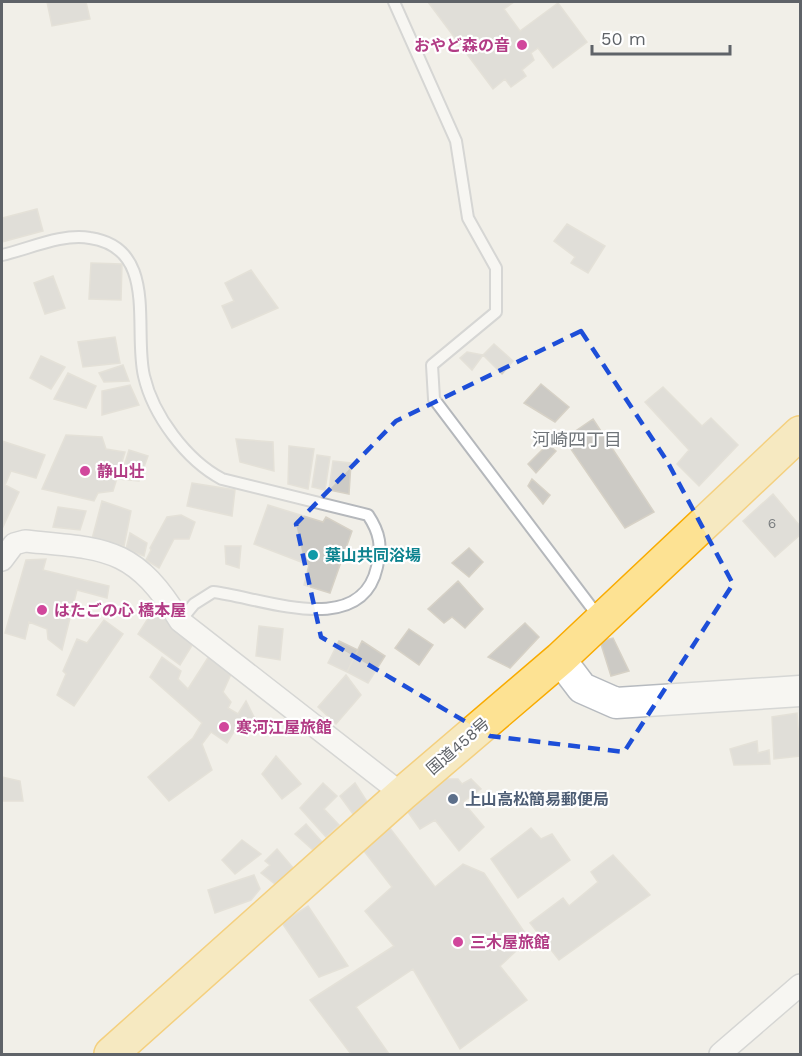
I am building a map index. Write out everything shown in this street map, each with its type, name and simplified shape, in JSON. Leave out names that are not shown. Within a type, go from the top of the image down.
[{"type":"highway","name":"国道458号","points":[[111,1054],[402,794],[560,658],[801,433]]},
{"type":"street","points":[[2,560],[14,544],[25,541],[97,549],[119,557],[151,578],[180,621],[402,794]]},
{"type":"street","points":[[560,658],[582,688],[616,703],[801,691]]},
{"type":"street","points":[[720,1054],[801,985]]},
{"type":"lane","points":[[394,2],[456,141],[468,218],[496,268],[496,312],[432,365],[434,399],[600,619]]},
{"type":"lane","points":[[2,255],[67,237],[90,238],[104,242],[123,253],[135,270],[141,298],[140,347],[144,376],[154,409],[207,471],[222,479],[368,515],[378,530],[381,550],[376,572],[366,589],[351,603],[335,608],[301,609],[213,592],[194,604],[180,621]]},
{"type":"highlighted area","points":[[581,331],[667,461],[733,584],[624,752],[490,736],[321,637],[296,524],[396,421]]},
{"type":"building","points":[[47,2],[86,2],[90,19],[52,26]]},
{"type":"building","name":"おやど森の音","points":[[428,2],[514,2],[504,9],[520,31],[558,3],[587,42],[553,68],[538,48],[531,53],[534,60],[522,70],[526,76],[511,87],[505,79],[493,89]]},
{"type":"building","points":[[37,209],[43,231],[2,242],[2,218]]},
{"type":"building","points":[[567,224],[605,246],[588,273],[571,263],[575,257],[554,241]]},
{"type":"building","points":[[91,263],[122,264],[121,300],[89,299]]},
{"type":"building","points":[[251,270],[278,308],[232,328],[222,306],[234,301],[225,283]]},
{"type":"building","points":[[53,276],[65,308],[45,314],[34,283]]},
{"type":"building","points":[[115,337],[120,363],[83,367],[78,342]]},
{"type":"building","points":[[494,344],[513,361],[502,374],[483,355]]},
{"type":"building","points":[[467,352],[483,355],[472,370],[460,358]]},
{"type":"building","points":[[41,356],[65,367],[51,389],[30,378]]},
{"type":"building","points":[[123,365],[129,381],[104,382],[99,373]]},
{"type":"building","points":[[68,373],[96,386],[86,408],[54,399]]},
{"type":"building","points":[[541,384],[569,407],[555,422],[524,403]]},
{"type":"building","points":[[130,385],[139,405],[102,415],[102,391]]},
{"type":"building","points":[[663,387],[702,426],[711,418],[738,445],[699,486],[677,464],[689,450],[645,402]]},
{"type":"building","points":[[593,419],[654,512],[625,528],[564,439]]},
{"type":"building","name":"静山壮","points":[[66,435],[102,437],[106,449],[125,452],[113,491],[98,493],[94,501],[42,489]]},
{"type":"building","points":[[236,439],[273,442],[274,471],[240,462]]},
{"type":"building","points":[[2,441],[45,455],[36,478],[11,471],[5,485],[19,492],[2,529]]},
{"type":"building","points":[[548,444],[556,451],[536,473],[528,464]]},
{"type":"building","points":[[289,446],[314,449],[308,489],[288,484]]},
{"type":"building","points":[[129,450],[148,456],[139,481],[120,479]]},
{"type":"building","points":[[317,455],[330,457],[325,490],[312,487]]},
{"type":"building","points":[[333,461],[351,463],[349,494],[329,490]]},
{"type":"building","points":[[532,479],[550,495],[543,504],[528,486]]},
{"type":"building","points":[[192,483],[235,490],[232,516],[187,506]]},
{"type":"building","points":[[773,494],[800,526],[800,535],[775,557],[743,521]]},
{"type":"building","points":[[102,501],[131,511],[124,546],[92,539]]},
{"type":"building","name":"葉山共同浴場","points":[[268,505],[323,522],[326,517],[352,531],[330,593],[304,585],[309,565],[254,544]]},
{"type":"building","points":[[58,507],[86,511],[80,530],[53,527]]},
{"type":"building","points":[[181,515],[195,522],[189,539],[174,539],[159,568],[146,560],[150,548],[167,517]]},
{"type":"building","points":[[130,533],[147,543],[144,556],[126,549]]},
{"type":"building","points":[[225,546],[241,546],[239,568],[226,564]]},
{"type":"building","points":[[469,548],[483,562],[469,577],[452,563]]},
{"type":"building","name":"はたごの心 橋本屋","points":[[46,559],[43,570],[109,586],[107,598],[77,590],[62,650],[48,639],[47,629],[29,622],[25,639],[5,633],[26,560]]},
{"type":"building","points":[[458,581],[483,609],[465,628],[452,617],[444,623],[428,609]]},
{"type":"building","points":[[156,606],[196,639],[180,665],[138,634]]},
{"type":"building","points":[[104,620],[123,634],[74,706],[57,695],[66,674],[63,671],[77,639],[87,643]]},
{"type":"building","points":[[525,623],[539,637],[510,668],[488,657]]},
{"type":"building","points":[[259,626],[283,629],[280,660],[256,656]]},
{"type":"building","points":[[409,629],[433,645],[419,665],[395,648]]},
{"type":"building","points":[[613,638],[629,671],[611,676],[600,641]]},
{"type":"building","points":[[339,641],[358,650],[347,672],[328,663]]},
{"type":"building","points":[[362,641],[385,656],[368,683],[347,672]]},
{"type":"building","name":"寒河江屋旅館","points":[[211,653],[232,672],[223,692],[231,702],[228,708],[238,714],[246,701],[254,717],[245,734],[235,730],[227,743],[211,732],[202,744],[212,770],[169,801],[148,777],[193,738],[202,723],[150,677],[162,657],[181,671],[178,679],[188,689]]},
{"type":"building","points":[[346,675],[361,695],[336,724],[318,707]]},
{"type":"building","points":[[797,713],[800,756],[774,759],[772,717]]},
{"type":"building","points":[[757,741],[758,753],[769,750],[770,764],[734,765],[730,749]]},
{"type":"building","points":[[276,756],[301,784],[282,799],[262,774]]},
{"type":"building","points":[[2,777],[20,781],[23,801],[2,801]]},
{"type":"building","points":[[446,779],[458,779],[462,784],[471,779],[481,789],[463,802],[484,827],[459,851],[435,820],[420,829],[408,812]]},
{"type":"building","points":[[323,783],[337,796],[324,809],[339,825],[326,837],[300,808]]},
{"type":"building","points":[[355,783],[368,803],[353,814],[340,796]]},
{"type":"building","points":[[306,824],[323,843],[313,850],[295,834]]},
{"type":"building","name":"三木屋旅館","points":[[389,827],[435,887],[463,864],[484,873],[529,939],[500,966],[527,1000],[460,1049],[413,969],[356,1007],[389,1054],[351,1054],[310,1000],[394,946],[365,911],[392,887],[364,851]]},
{"type":"building","points":[[531,828],[541,839],[552,834],[570,860],[518,898],[491,859]]},
{"type":"building","points":[[242,840],[261,854],[235,874],[222,860]]},
{"type":"building","points":[[277,849],[295,870],[275,884],[261,873],[270,865],[265,861]]},
{"type":"building","points":[[613,855],[650,895],[559,960],[530,923],[563,898],[569,906],[598,882],[591,872]]},
{"type":"building","points":[[254,875],[260,889],[251,900],[215,913],[208,890]]},
{"type":"building","points":[[308,906],[348,966],[319,977],[282,923]]},
{"type":"place","name":"おやど森の音","points":[[522,45]]},
{"type":"place","name":"静山壮","points":[[85,471]]},
{"type":"place","name":"葉山共同浴場","points":[[313,555]]},
{"type":"place","name":"はたごの心 橋本屋","points":[[42,610]]},
{"type":"place","name":"寒河江屋旅館","points":[[224,727]]},
{"type":"place","name":"上山高松簡易郵便局","points":[[453,799]]},
{"type":"place","name":"三木屋旅館","points":[[458,942]]},
{"type":"district","name":"河崎四丁目","points":[[577,439]]}]
